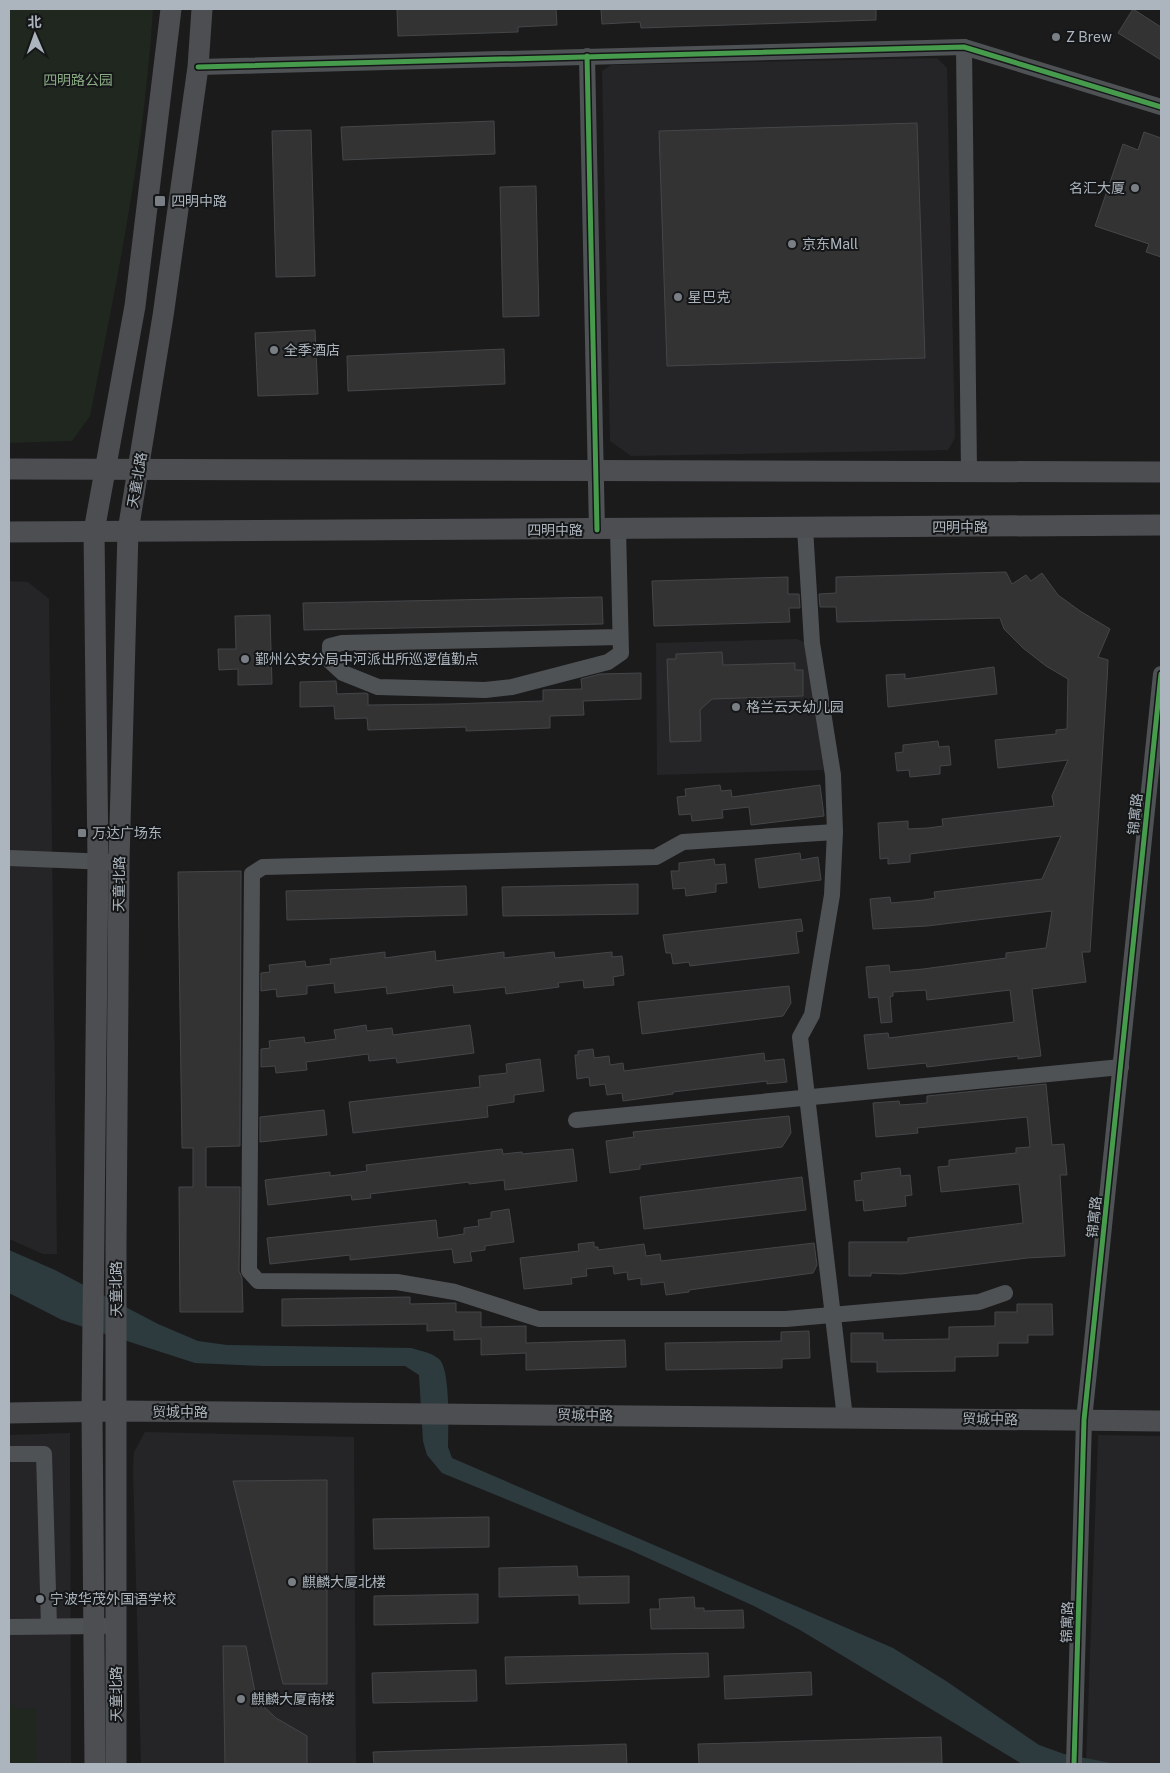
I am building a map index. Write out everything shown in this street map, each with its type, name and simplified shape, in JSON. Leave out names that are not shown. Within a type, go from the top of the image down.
[{"type":"main road","points":[[95,1764],[92,1343],[98,861],[94,531],[135,306],[171,9]]},
{"type":"main road","name":"天童北路","points":[[116,1764],[116,1245],[119,862],[128,531],[140,468],[163,316],[198,66],[202,9]]},
{"type":"main road","points":[[9,469],[1161,472]]},
{"type":"main road","name":"四明中路","points":[[9,532],[597,530],[1161,525]]},
{"type":"main road","name":"贸城中路","points":[[9,1414],[117,1411],[1161,1421]]},
{"type":"street","points":[[198,66],[964,46],[1161,107]]},
{"type":"street","points":[[964,46],[969,472]]},
{"type":"street","points":[[587,56],[597,530]]},
{"type":"street","points":[[805,528],[812,643],[833,776],[836,832],[832,895],[812,1016],[800,1037],[845,1418]]},
{"type":"street","points":[[618,529],[621,653],[608,662],[512,687],[486,690],[378,687],[344,673],[330,660],[330,646],[342,643],[620,637]]},
{"type":"street","name":"锦寓路","points":[[1074,1764],[1084,1420],[1161,674]]},
{"type":"street","points":[[836,832],[683,842],[656,857],[263,867],[252,874],[249,1271],[258,1281],[398,1282],[455,1292],[539,1319],[786,1319],[979,1302],[1005,1293]]},
{"type":"street","points":[[9,858],[119,862]]},
{"type":"street","points":[[576,1120],[1121,1067]]},
{"type":"street","points":[[9,1454],[44,1454],[49,1626]]},
{"type":"street","points":[[9,1627],[116,1626]]},
{"type":"shaded area","points":[[937,58],[947,68],[955,438],[948,450],[631,456],[610,441],[602,71],[611,65]]},
{"type":"shaded area","points":[[9,581],[28,582],[49,599],[57,1254],[43,1254],[9,1239]]},
{"type":"shaded area","name":"格兰云天幼儿园","points":[[797,639],[806,643],[824,770],[657,775],[656,643]]},
{"type":"shaded area","points":[[9,1250],[55,1270],[158,1324],[198,1341],[227,1345],[411,1348],[433,1355],[443,1365],[445,1375],[448,1401],[448,1447],[452,1458],[893,1648],[946,1681],[1039,1745],[1064,1754],[1111,1763],[1161,1764],[1022,1764],[800,1630],[754,1606],[630,1550],[442,1473],[427,1455],[423,1441],[419,1375],[405,1366],[263,1366],[195,1363],[62,1320],[9,1293]]},
{"type":"shaded area","points":[[145,1432],[354,1437],[356,1764],[141,1764],[133,1470],[134,1452]]},
{"type":"shaded area","name":"宁波华茂外国语学校","points":[[70,1433],[71,1764],[9,1764],[9,1435]]},
{"type":"shaded area","points":[[1098,1435],[1161,1436],[1161,1764],[1086,1764]]},
{"type":"green space","name":"四明路公园","points":[[9,9],[153,9],[144,111],[120,264],[90,416],[72,441],[9,443]]},
{"type":"green space","points":[[9,1703],[18,1709],[35,1708],[36,1764],[9,1764]]},
{"type":"building","points":[[397,9],[556,9],[557,25],[518,27],[518,32],[398,36]]},
{"type":"building","points":[[601,9],[876,9],[876,20],[641,28],[640,22],[602,24]]},
{"type":"building","points":[[1133,9],[1161,27],[1161,60],[1118,33]]},
{"type":"building","points":[[494,121],[495,154],[343,160],[341,127]]},
{"type":"building","name":"京东Mall","points":[[917,123],[925,358],[667,366],[659,131]]},
{"type":"building","points":[[311,130],[315,276],[276,277],[272,131]]},
{"type":"building","name":"名汇大厦","points":[[1144,132],[1161,138],[1161,257],[1146,252],[1149,244],[1095,226],[1123,144],[1138,150]]},
{"type":"building","points":[[536,186],[539,316],[503,317],[500,187]]},
{"type":"building","points":[[315,330],[318,394],[258,396],[255,333]]},
{"type":"building","points":[[504,349],[505,384],[348,391],[347,356]]},
{"type":"building","points":[[1006,572],[1012,584],[1026,575],[1031,581],[1042,573],[1058,595],[1110,629],[1098,657],[1108,660],[1090,952],[1082,952],[1086,982],[1032,989],[1041,1056],[1018,1059],[1018,1056],[927,1067],[926,1063],[868,1069],[864,1035],[888,1033],[889,1038],[1014,1022],[1010,990],[927,1000],[926,990],[893,992],[893,996],[890,997],[892,1022],[881,1023],[878,997],[869,998],[866,967],[889,965],[890,972],[923,969],[1006,958],[1006,953],[1046,948],[1052,911],[927,926],[873,929],[870,899],[890,897],[891,903],[924,900],[935,898],[934,892],[1042,879],[1061,836],[910,854],[910,862],[888,864],[888,858],[880,859],[878,823],[908,821],[908,829],[928,828],[943,826],[942,819],[1054,806],[1052,796],[1068,760],[998,768],[995,740],[1056,734],[1056,730],[1067,729],[1068,679],[1046,666],[1023,648],[1004,629],[1000,618],[837,622],[836,607],[820,607],[819,594],[836,593],[836,577]]},
{"type":"building","points":[[788,577],[788,594],[799,594],[800,608],[789,608],[790,622],[654,626],[652,581]]},
{"type":"building","points":[[602,597],[603,624],[304,630],[303,603]]},
{"type":"building","name":"鄞州公安分局中河派出所巡逻值勤点","points":[[270,615],[272,684],[238,685],[238,669],[219,670],[218,649],[236,649],[235,616]]},
{"type":"building","points":[[722,652],[723,665],[795,663],[795,670],[803,670],[803,696],[712,699],[700,710],[701,741],[670,742],[667,659],[676,659],[676,654]]},
{"type":"building","points":[[994,667],[997,694],[888,707],[886,675],[905,674],[905,679]]},
{"type":"building","points":[[641,673],[641,699],[583,701],[584,715],[550,716],[550,728],[466,731],[466,727],[368,730],[367,718],[335,719],[334,706],[300,707],[300,682],[336,681],[337,694],[368,694],[368,705],[449,704],[543,701],[543,690],[582,689],[581,679],[600,674]]},
{"type":"building","points":[[938,741],[939,747],[949,746],[951,765],[940,766],[940,774],[910,777],[909,770],[897,771],[895,753],[903,752],[903,745]]},
{"type":"building","points":[[720,785],[721,791],[731,790],[732,797],[820,785],[824,816],[751,825],[749,807],[722,810],[723,818],[692,821],[691,814],[679,815],[677,797],[686,796],[685,789]]},
{"type":"building","points":[[800,853],[801,860],[818,857],[821,880],[759,888],[755,859]]},
{"type":"building","points":[[714,859],[715,865],[725,864],[727,883],[716,884],[716,892],[686,896],[685,888],[673,889],[671,871],[679,871],[679,863]]},
{"type":"building","points":[[241,871],[240,1146],[206,1147],[206,1187],[240,1187],[239,1271],[242,1278],[243,1312],[180,1312],[179,1187],[193,1187],[193,1148],[182,1148],[178,872]]},
{"type":"building","points":[[638,884],[638,914],[503,916],[502,887]]},
{"type":"building","points":[[466,886],[467,915],[287,920],[286,891]]},
{"type":"building","points":[[801,919],[803,931],[796,932],[799,953],[690,966],[689,962],[673,964],[671,953],[666,953],[663,935]]},
{"type":"building","points":[[435,951],[436,961],[504,952],[504,958],[554,952],[555,958],[612,952],[612,957],[622,956],[624,975],[613,977],[614,985],[584,988],[583,980],[558,983],[559,987],[506,994],[505,987],[454,993],[453,985],[387,994],[386,987],[335,993],[334,983],[307,986],[307,994],[277,997],[276,989],[261,991],[261,973],[270,972],[269,965],[305,961],[306,967],[331,964],[330,959],[385,952],[385,958]]},
{"type":"building","points":[[789,986],[791,1003],[783,1016],[642,1034],[638,1002]]},
{"type":"building","points":[[366,1025],[367,1031],[392,1028],[393,1035],[470,1025],[474,1053],[397,1063],[396,1058],[369,1061],[368,1054],[306,1062],[307,1070],[276,1073],[275,1066],[261,1067],[261,1049],[270,1048],[269,1041],[304,1037],[305,1043],[336,1039],[334,1030]]},
{"type":"building","points":[[593,1049],[594,1058],[609,1056],[610,1065],[623,1063],[624,1071],[764,1053],[765,1061],[784,1059],[787,1082],[767,1084],[767,1081],[673,1092],[673,1094],[623,1101],[622,1093],[607,1095],[605,1084],[590,1086],[589,1077],[577,1079],[575,1055],[578,1055],[578,1051]]},
{"type":"building","points":[[540,1059],[544,1091],[514,1095],[514,1102],[487,1106],[488,1117],[353,1133],[349,1102],[480,1087],[479,1076],[507,1073],[506,1064]]},
{"type":"building","points":[[1046,1084],[1052,1145],[1064,1144],[1067,1175],[1060,1175],[1065,1256],[1027,1258],[901,1274],[871,1273],[871,1276],[849,1276],[849,1242],[908,1242],[908,1238],[1023,1223],[1019,1184],[941,1192],[938,1167],[949,1166],[949,1160],[1016,1153],[1016,1148],[1030,1147],[1027,1117],[917,1128],[918,1133],[876,1137],[873,1103],[899,1101],[900,1105],[927,1103],[927,1096]]},
{"type":"building","points":[[324,1110],[327,1135],[260,1142],[260,1117]]},
{"type":"building","points":[[789,1116],[791,1133],[782,1147],[640,1165],[640,1169],[610,1173],[606,1141],[634,1137],[633,1132]]},
{"type":"building","points":[[502,1149],[503,1154],[522,1152],[522,1154],[573,1149],[577,1181],[505,1190],[504,1180],[469,1184],[469,1182],[370,1194],[371,1198],[352,1200],[351,1195],[268,1205],[265,1180],[330,1172],[330,1176],[367,1171],[366,1165]]},
{"type":"building","points":[[900,1168],[901,1176],[910,1175],[912,1195],[905,1196],[906,1206],[864,1211],[863,1200],[856,1201],[854,1181],[862,1180],[861,1173]]},
{"type":"building","points":[[802,1177],[806,1210],[644,1229],[640,1197]]},
{"type":"building","points":[[509,1209],[514,1242],[485,1246],[485,1250],[470,1252],[472,1261],[454,1263],[452,1249],[350,1260],[350,1255],[270,1264],[267,1238],[436,1220],[438,1238],[464,1234],[464,1228],[479,1226],[478,1220],[491,1218],[491,1212]]},
{"type":"building","points":[[594,1242],[594,1247],[598,1247],[598,1250],[644,1244],[646,1256],[660,1254],[661,1261],[814,1243],[817,1265],[813,1273],[689,1290],[689,1292],[666,1295],[664,1282],[641,1285],[641,1278],[628,1280],[627,1272],[614,1274],[613,1266],[586,1269],[587,1276],[571,1278],[572,1284],[524,1289],[520,1258],[579,1251],[578,1244]]},
{"type":"building","points":[[410,1297],[410,1304],[456,1303],[456,1312],[481,1312],[481,1327],[526,1326],[526,1343],[625,1340],[626,1367],[526,1370],[526,1353],[481,1355],[481,1339],[454,1340],[454,1330],[427,1331],[427,1324],[282,1326],[282,1299]]},
{"type":"building","points":[[1017,1304],[1052,1304],[1053,1335],[1028,1335],[1028,1343],[998,1343],[998,1356],[955,1357],[955,1371],[877,1372],[877,1362],[851,1362],[851,1333],[883,1333],[883,1340],[949,1339],[949,1327],[995,1326],[995,1312],[1017,1312]]},
{"type":"building","points":[[809,1331],[810,1358],[782,1359],[782,1368],[666,1370],[665,1343],[781,1341],[781,1332]]},
{"type":"building","name":"麒麟大厦北楼","points":[[327,1480],[327,1684],[283,1684],[233,1481]]},
{"type":"building","points":[[489,1517],[489,1547],[374,1549],[373,1519]]},
{"type":"building","points":[[577,1566],[578,1577],[629,1576],[629,1603],[579,1604],[579,1595],[499,1597],[499,1568]]},
{"type":"building","points":[[478,1594],[478,1623],[374,1625],[374,1596]]},
{"type":"building","points":[[694,1597],[695,1608],[704,1608],[704,1611],[743,1610],[744,1628],[651,1629],[650,1609],[660,1609],[659,1599]]},
{"type":"building","name":"麒麟大厦南楼","points":[[223,1646],[246,1646],[255,1692],[263,1706],[276,1718],[307,1736],[307,1764],[225,1764]]},
{"type":"building","points":[[708,1653],[709,1677],[506,1684],[505,1657]]},
{"type":"building","points":[[476,1670],[477,1701],[373,1703],[372,1673]]},
{"type":"building","points":[[811,1672],[812,1695],[725,1699],[724,1676]]},
{"type":"building","points":[[941,1737],[942,1763],[699,1764],[698,1744]]},
{"type":"building","points":[[626,1744],[627,1764],[374,1764],[373,1752]]},
{"type":"cycle path","points":[[198,67],[964,47],[1161,107]]},
{"type":"cycle path","points":[[587,56],[597,530]]},
{"type":"cycle path","points":[[1074,1764],[1084,1420],[1161,674]]},
{"type":"place","name":"Z Brew","points":[[1056,37]]},
{"type":"place","name":"名汇大厦","points":[[1135,188]]},
{"type":"place","name":"四明中路","points":[[160,201]]},
{"type":"place","name":"京东Mall","points":[[792,244]]},
{"type":"place","name":"星巴克","points":[[678,297]]},
{"type":"place","name":"全季酒店","points":[[274,350]]},
{"type":"place","name":"鄞州公安分局中河派出所巡逻值勤点","points":[[245,659]]},
{"type":"place","name":"格兰云天幼儿园","points":[[736,707]]},
{"type":"place","name":"万达广场东","points":[[82,833]]},
{"type":"place","name":"麒麟大厦北楼","points":[[292,1582]]},
{"type":"place","name":"宁波华茂外国语学校","points":[[40,1599]]},
{"type":"place","name":"麒麟大厦南楼","points":[[241,1699]]}]
